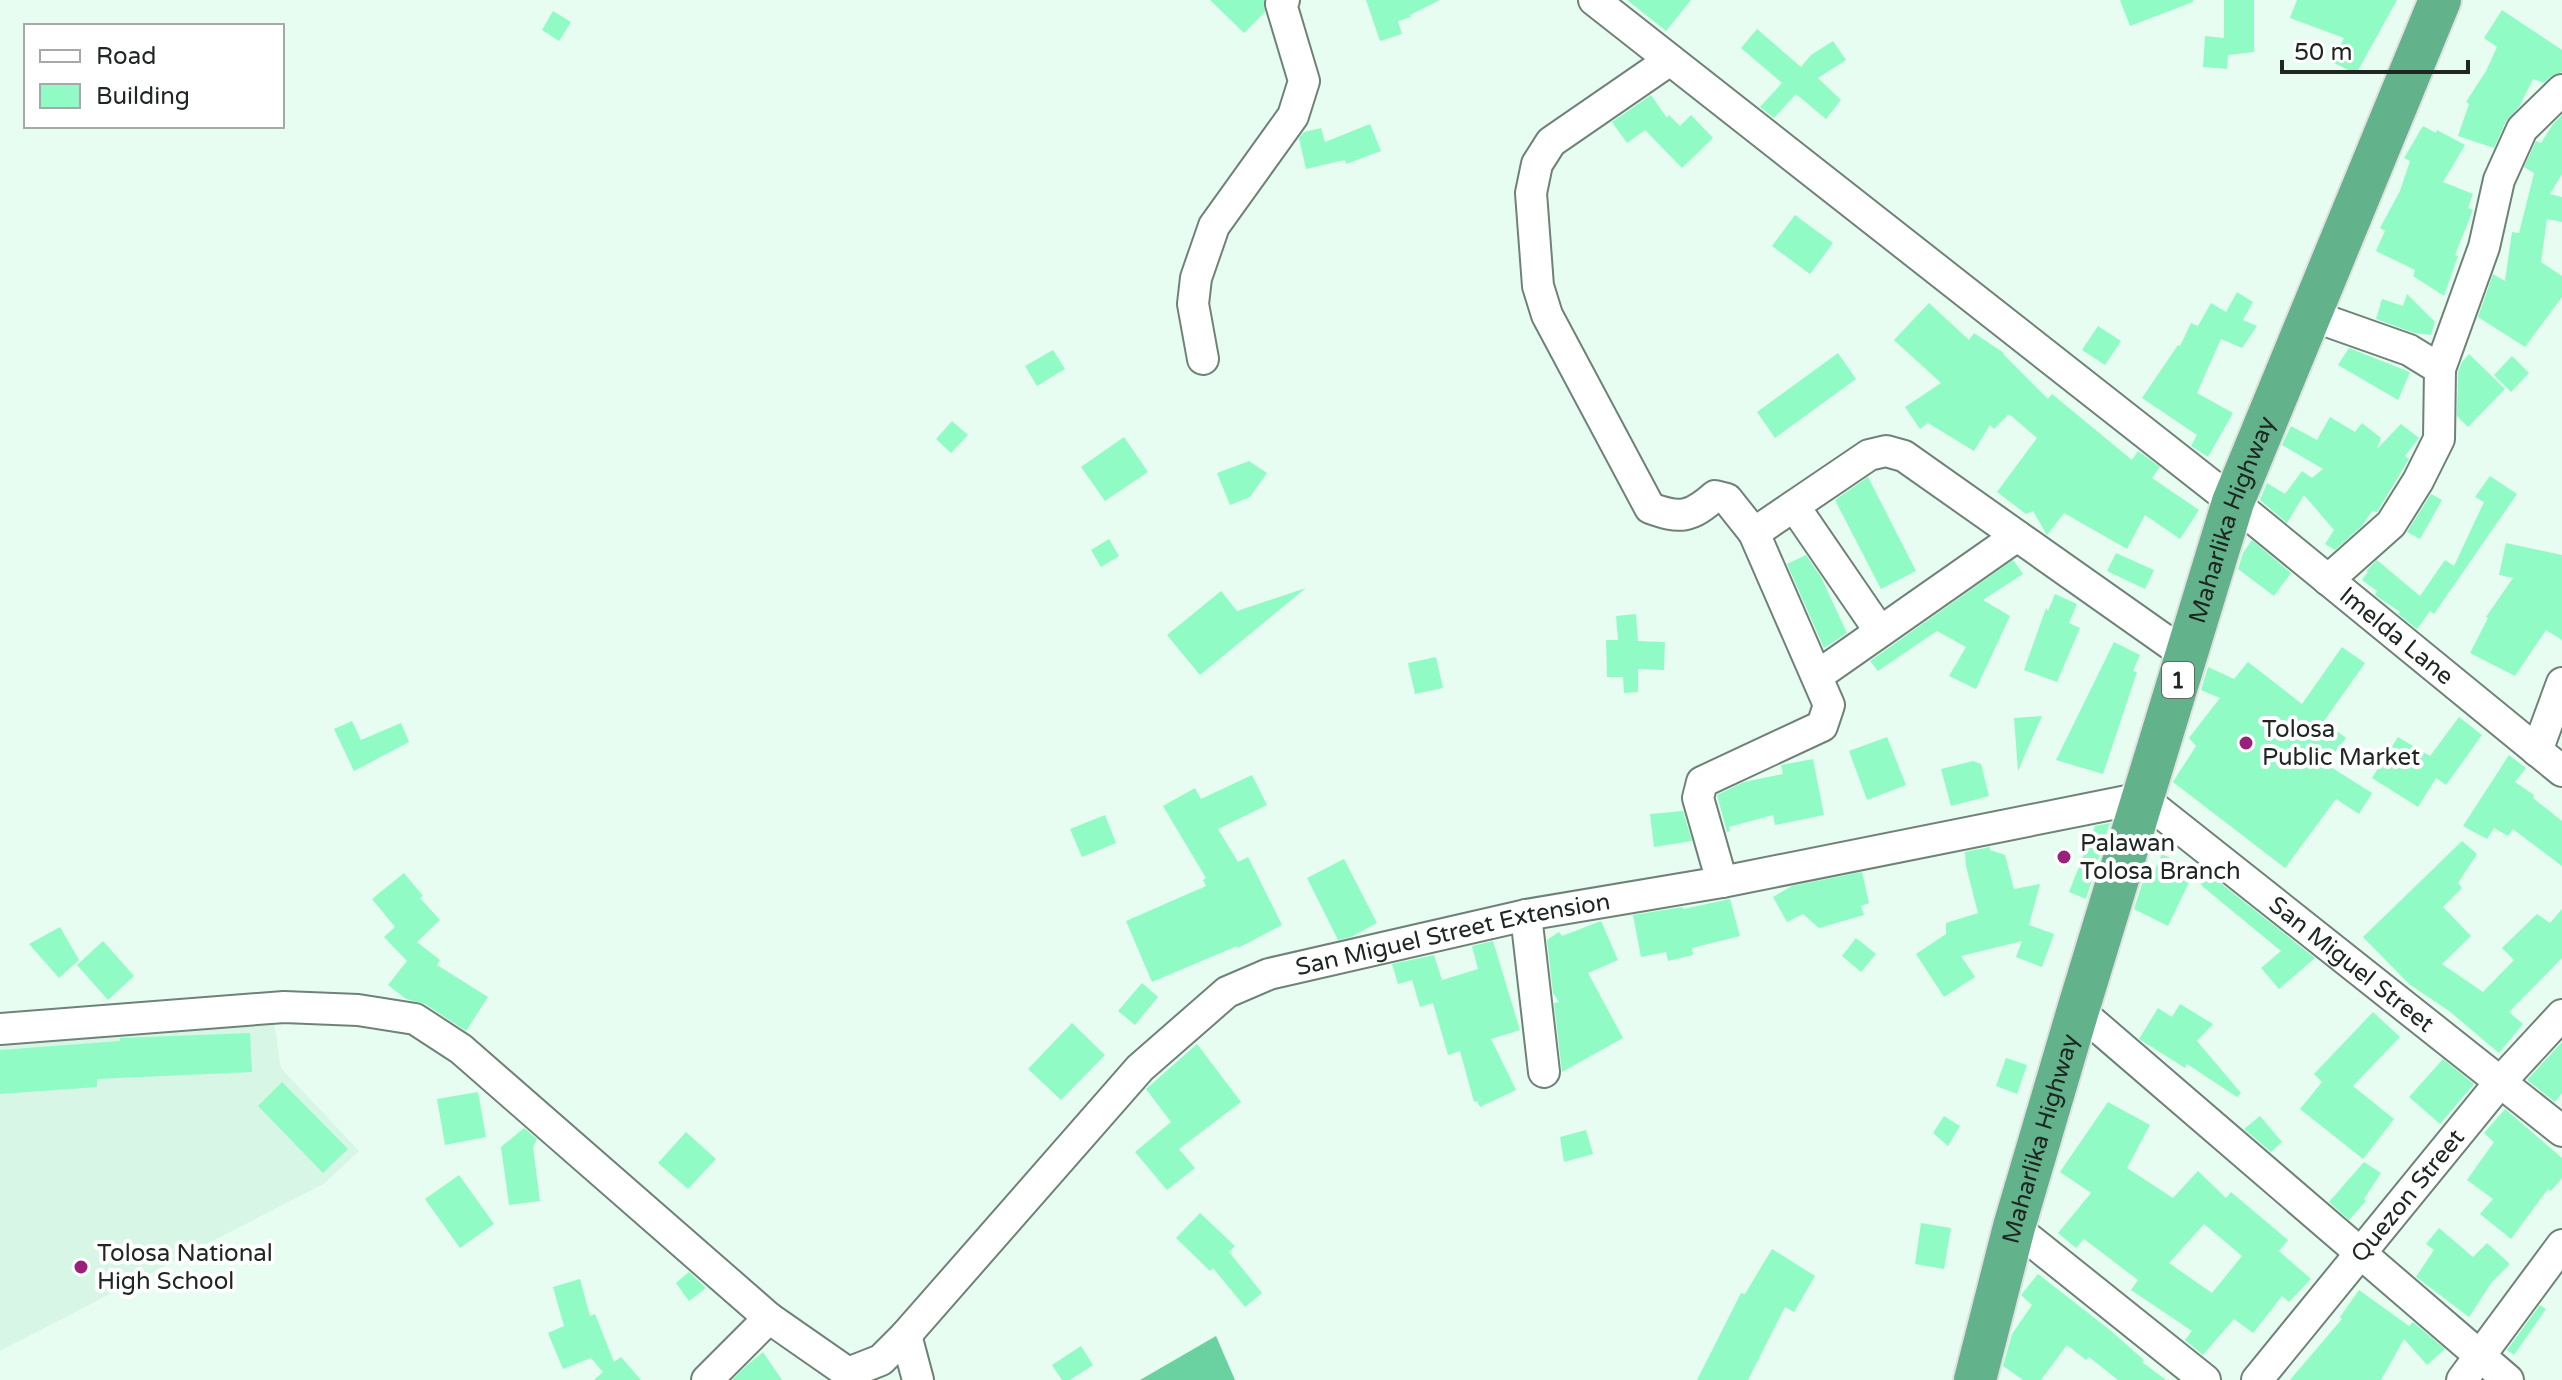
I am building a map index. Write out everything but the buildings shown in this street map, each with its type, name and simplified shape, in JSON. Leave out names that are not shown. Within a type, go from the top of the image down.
[{"type":"highway","name":"Maharlika Highway","points":[[1975,1380],[2014,1227],[2233,502],[2440,0]]},
{"type":"street","points":[[1203,359],[1193,304],[1196,278],[1214,226],[1293,116],[1304,81],[1281,4],[1284,0]]},
{"type":"street","name":"Imelda Lane","points":[[1594,0],[2233,502],[2562,771]]},
{"type":"street","points":[[1670,60],[1551,142],[1537,164],[1531,193],[1538,286],[1547,315],[1650,508],[1674,517],[1698,511],[1715,496],[1727,499],[1754,533],[1829,705],[1822,726],[1702,782],[1698,798],[1722,882]]},
{"type":"street","points":[[2328,580],[2391,524],[2439,439],[2440,369],[2484,247],[2499,180],[2522,129],[2562,90]]},
{"type":"street","points":[[2310,315],[2409,350],[2440,369]]},
{"type":"street","points":[[1754,533],[1869,455],[1886,451],[1904,456],[2186,655]]},
{"type":"street","points":[[1794,506],[1879,630]]},
{"type":"street","points":[[1817,676],[2017,536]]},
{"type":"street","points":[[2537,751],[2562,683]]},
{"type":"street","name":"San Miguel Street Extension","points":[[769,1318],[848,1373],[881,1360],[1140,1068],[1227,992],[1269,974],[1526,915],[1722,882],[2142,798]]},
{"type":"street","name":"San Miguel Street","points":[[2142,798],[2562,1131]]},
{"type":"street","points":[[1526,915],[1544,1072]]},
{"type":"street","points":[[0,1029],[284,1007],[358,1010],[415,1019],[461,1049],[769,1318],[707,1380]]},
{"type":"street","points":[[2078,1010],[2508,1380]]},
{"type":"street","name":"Quezon Street","points":[[2257,1380],[2501,1081],[2562,1015]]},
{"type":"street","points":[[2014,1227],[2205,1380]]},
{"type":"street","points":[[2462,1380],[2562,1245]]},
{"type":"street","points":[[906,1335],[918,1380]]},
{"type":"shaded area","name":"Tolosa National High School","points":[[274,1022],[281,1068],[359,1151],[325,1183],[0,1351],[0,1041]]},
{"type":"shaded area","points":[[1216,1336],[1235,1380],[1140,1380]]},
{"type":"place","name":"Tolosa Public Market","points":[[2246,743]]},
{"type":"place","name":"Palawan Tolosa Branch","points":[[2064,857]]},
{"type":"place","name":"Tolosa National High School","points":[[81,1267]]}]
